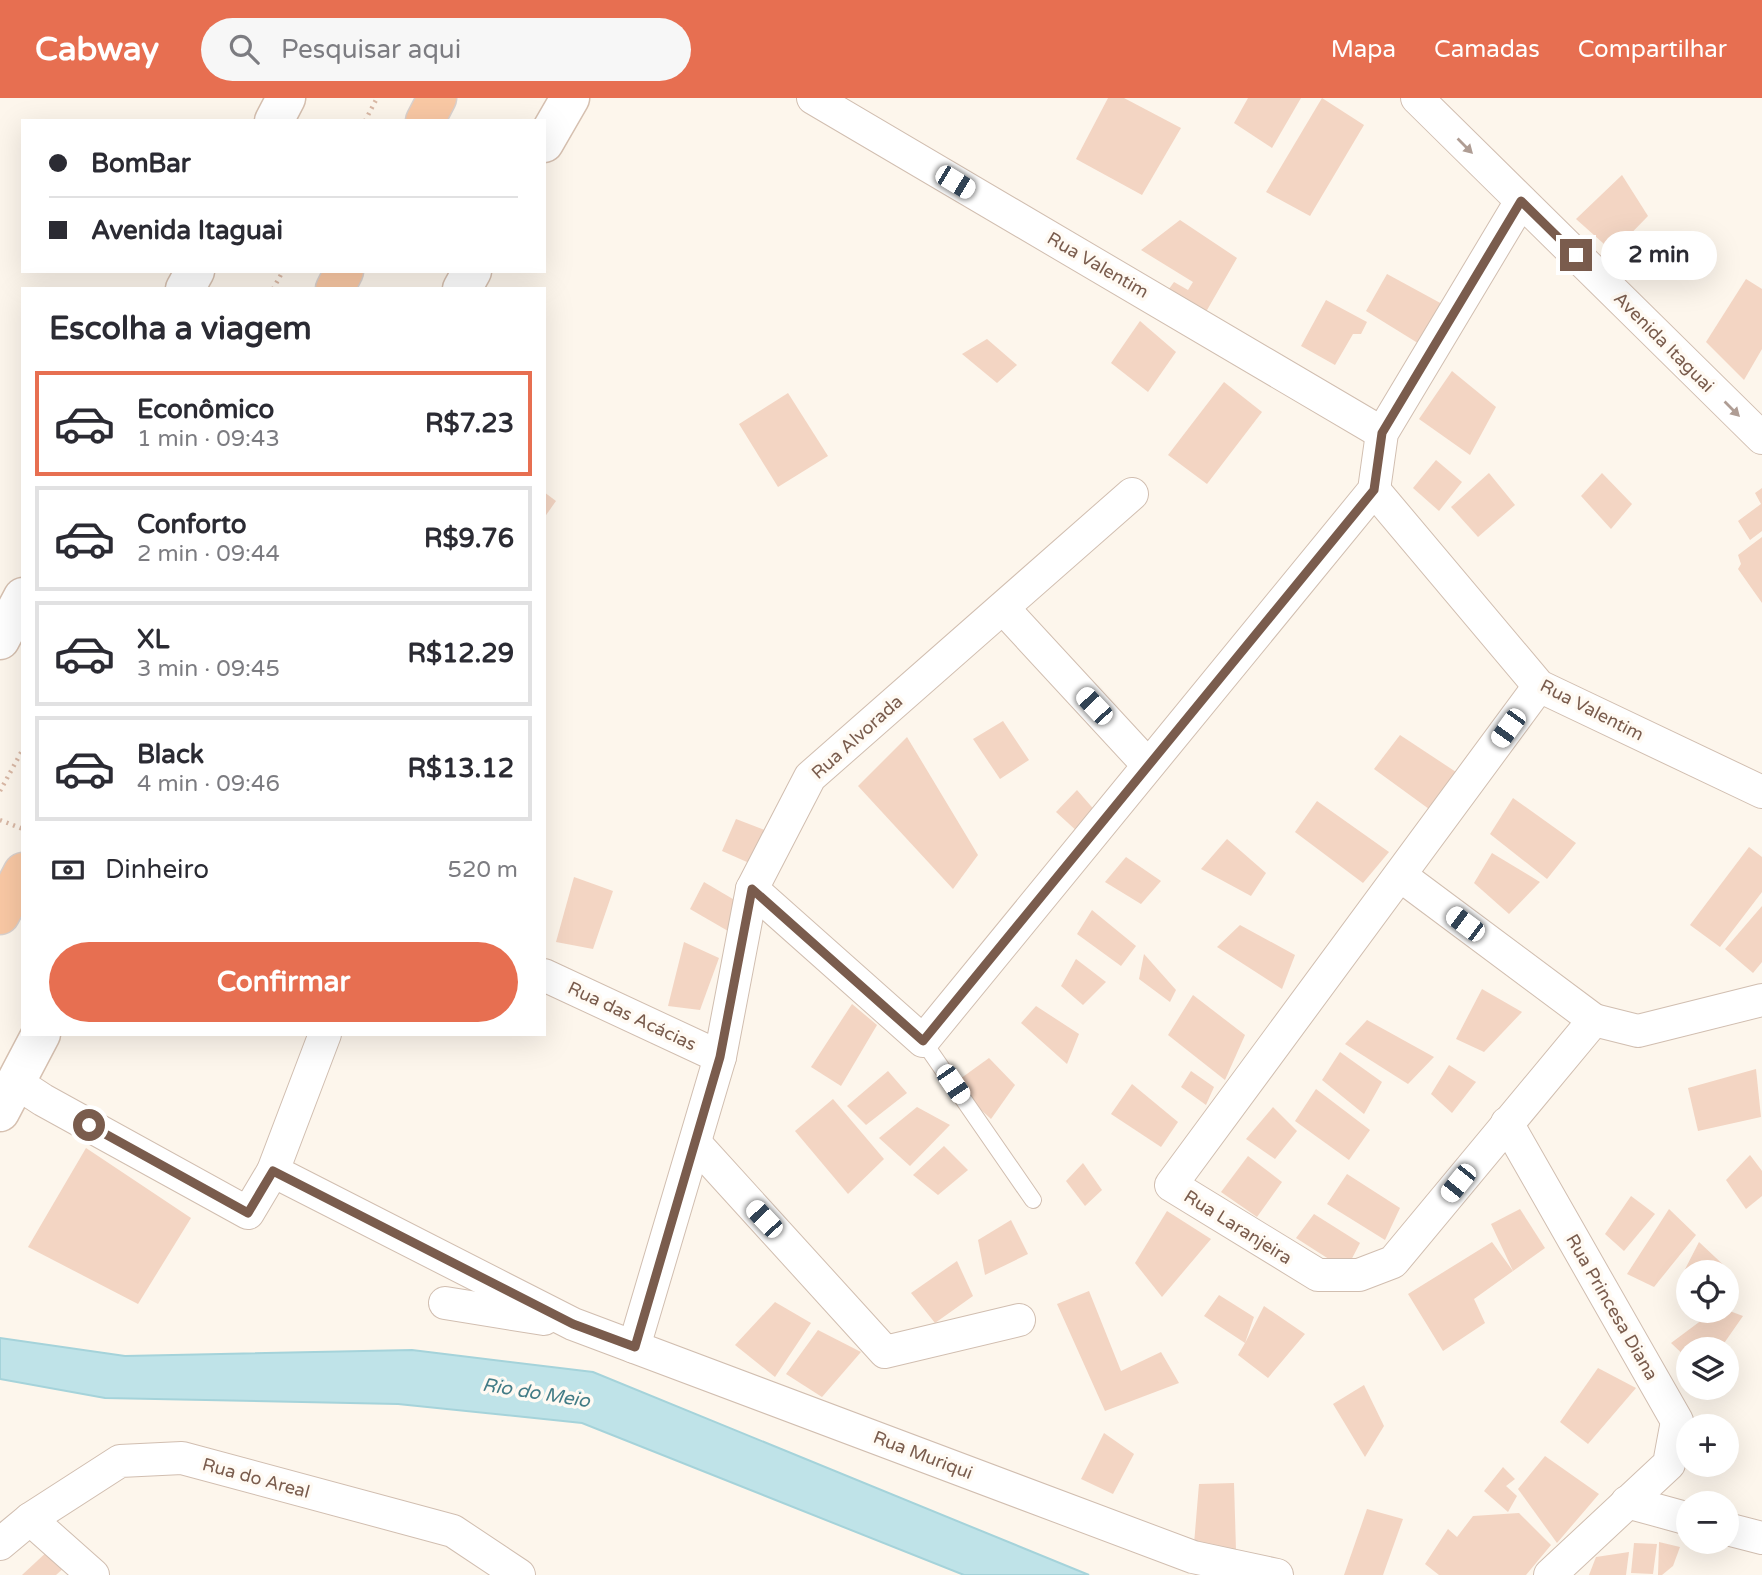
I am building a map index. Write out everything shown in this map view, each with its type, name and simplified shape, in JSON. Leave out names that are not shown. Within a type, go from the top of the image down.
[{"type":"highway","points":[[426,119],[437,98]]},
{"type":"highway","points":[[0,915],[21,876]]},
{"type":"main road","points":[[275,119],[286,98]]},
{"type":"main road","points":[[546,140],[570,98]]},
{"type":"main road","points":[[0,640],[21,601]]},
{"type":"main road","points":[[19,1098],[40,1036]]},
{"type":"street","name":"Rua Valentim","points":[[813,98],[1382,433]]},
{"type":"street","name":"Avenida Itaguai","points":[[1417,98],[1762,437]]},
{"type":"street","points":[[752,889],[923,1041],[1374,490],[1382,433],[1521,201]]},
{"type":"street","name":"Rua Valentim","points":[[1374,490],[1539,686],[1762,792]]},
{"type":"street","name":"Rua Alvorada","points":[[635,1347],[720,1057],[752,889],[810,777],[1132,494]]},
{"type":"street","points":[[1003,608],[1148,765]]},
{"type":"street","name":"Rua Laranjeira","points":[[1539,686],[1171,1185],[1318,1276],[1359,1275],[1392,1262],[1594,1020]]},
{"type":"street","points":[[1401,876],[1594,1020],[1638,1031],[1762,1000]]},
{"type":"street","name":"Rua das Acácias","points":[[546,976],[720,1057]]},
{"type":"street","points":[[19,1098],[248,1213],[273,1171],[325,1036]]},
{"type":"street","name":"Rua Princesa Diana","points":[[1507,1123],[1677,1421],[1669,1464],[1550,1575]]},
{"type":"street","points":[[695,1143],[886,1352],[1019,1320]]},
{"type":"street","points":[[273,1171],[573,1324]]},
{"type":"street","points":[[445,1303],[573,1324]]},
{"type":"street","name":"Rua Muriqui","points":[[573,1324],[1193,1557],[1276,1575]]},
{"type":"street","name":"Rua do Areal","points":[[0,1544],[30,1519],[120,1461],[182,1458],[453,1531],[519,1575]]},
{"type":"street","points":[[1627,1503],[1676,1516]]},
{"type":"street","points":[[30,1519],[93,1575]]},
{"type":"street","points":[[1739,1532],[1762,1538]]},
{"type":"lane","points":[[923,1041],[1033,1200]]},
{"type":"path","points":[[366,119],[377,98]]},
{"type":"path","points":[[0,791],[21,754]]},
{"type":"path","points":[[0,820],[21,828]]},
{"type":"water","name":"Rio do Meio","points":[[0,1338],[125,1356],[412,1350],[593,1372],[1089,1575],[964,1575],[582,1423],[398,1404],[105,1398],[0,1379]]},
{"type":"building","points":[[1108,98],[1124,98],[1181,128],[1142,195],[1076,159]]},
{"type":"building","points":[[1248,98],[1301,98],[1272,148],[1234,123]]},
{"type":"building","points":[[1322,98],[1364,125],[1310,216],[1266,192]]},
{"type":"building","points":[[1622,175],[1648,216],[1613,252],[1576,219]]},
{"type":"building","points":[[1180,220],[1237,258],[1203,317],[1166,293],[1174,282],[1188,290],[1193,282],[1141,250]]},
{"type":"building","points":[[1387,274],[1444,305],[1421,345],[1366,311]]},
{"type":"building","points":[[1746,279],[1762,289],[1762,349],[1744,380],[1706,342]]},
{"type":"building","points":[[1326,300],[1367,322],[1361,334],[1353,334],[1335,365],[1301,346]]},
{"type":"building","points":[[1140,321],[1176,352],[1148,392],[1111,363]]},
{"type":"building","points":[[987,339],[1017,365],[997,383],[962,354]]},
{"type":"building","points":[[1452,371],[1496,407],[1470,455],[1419,419]]},
{"type":"building","points":[[1224,382],[1262,412],[1207,484],[1168,455]]},
{"type":"building","points":[[788,393],[828,456],[778,487],[739,424]]},
{"type":"building","points":[[1436,460],[1462,482],[1439,511],[1413,488]]},
{"type":"building","points":[[1489,473],[1515,505],[1478,537],[1451,507]]},
{"type":"building","points":[[1602,473],[1632,504],[1611,529],[1581,496]]},
{"type":"building","points":[[1762,488],[1762,531],[1750,540],[1738,521],[1761,504],[1755,493]]},
{"type":"building","points":[[546,494],[556,501],[546,515]]},
{"type":"building","points":[[1762,537],[1762,603],[1738,569],[1741,564],[1738,555]]},
{"type":"building","points":[[1003,721],[1029,760],[1000,779],[973,739]]},
{"type":"building","points":[[1400,735],[1456,772],[1429,809],[1374,769]]},
{"type":"building","points":[[907,737],[978,855],[953,889],[858,786]]},
{"type":"building","points":[[1077,790],[1097,813],[1079,833],[1056,812]]},
{"type":"building","points":[[1513,798],[1576,843],[1547,879],[1490,834]]},
{"type":"building","points":[[1317,801],[1389,852],[1363,883],[1295,832]]},
{"type":"building","points":[[736,819],[770,832],[756,866],[722,851]]},
{"type":"building","points":[[1227,839],[1266,873],[1251,896],[1201,869]]},
{"type":"building","points":[[1749,847],[1762,857],[1762,892],[1720,947],[1690,925]]},
{"type":"building","points":[[1492,853],[1540,882],[1509,914],[1474,883]]},
{"type":"building","points":[[1126,857],[1161,881],[1141,904],[1105,882]]},
{"type":"building","points":[[574,877],[613,891],[593,949],[556,942]]},
{"type":"building","points":[[704,882],[743,905],[728,931],[690,909]]},
{"type":"building","points":[[1762,906],[1762,962],[1753,973],[1725,949]]},
{"type":"building","points":[[1092,910],[1136,946],[1121,966],[1077,934]]},
{"type":"building","points":[[1240,925],[1295,955],[1282,989],[1217,947]]},
{"type":"building","points":[[684,942],[719,958],[700,1010],[668,1006]]},
{"type":"building","points":[[1144,954],[1176,990],[1170,1002],[1139,979]]},
{"type":"building","points":[[1076,959],[1106,982],[1083,1005],[1061,986]]},
{"type":"building","points":[[1482,989],[1522,1012],[1484,1052],[1456,1039]]},
{"type":"building","points":[[1193,995],[1245,1035],[1225,1080],[1168,1035]]},
{"type":"building","points":[[852,1004],[877,1025],[841,1086],[811,1067]]},
{"type":"building","points":[[1036,1006],[1079,1034],[1067,1064],[1021,1023]]},
{"type":"building","points":[[1367,1020],[1434,1057],[1408,1084],[1345,1044]]},
{"type":"building","points":[[1340,1052],[1382,1082],[1364,1114],[1322,1080]]},
{"type":"building","points":[[989,1058],[1015,1085],[991,1119],[953,1084]]},
{"type":"building","points":[[1449,1065],[1476,1082],[1452,1113],[1431,1094]]},
{"type":"building","points":[[1756,1069],[1761,1117],[1698,1131],[1688,1088]]},
{"type":"building","points":[[888,1071],[907,1093],[866,1125],[847,1106]]},
{"type":"building","points":[[1191,1071],[1214,1087],[1206,1105],[1181,1087]]},
{"type":"building","points":[[1132,1084],[1178,1122],[1161,1147],[1111,1114]]},
{"type":"building","points":[[1316,1089],[1370,1130],[1349,1160],[1295,1121]]},
{"type":"building","points":[[833,1099],[884,1159],[848,1194],[795,1131]]},
{"type":"building","points":[[917,1107],[950,1125],[910,1166],[879,1138]]},
{"type":"building","points":[[1273,1107],[1297,1131],[1275,1159],[1246,1139]]},
{"type":"building","points":[[944,1146],[968,1170],[938,1195],[913,1175]]},
{"type":"building","points":[[86,1148],[191,1218],[138,1304],[28,1247]]},
{"type":"building","points":[[1750,1155],[1762,1171],[1762,1196],[1746,1209],[1726,1180]]},
{"type":"building","points":[[1248,1156],[1282,1182],[1257,1217],[1221,1192]]},
{"type":"building","points":[[1083,1163],[1102,1190],[1085,1206],[1066,1181]]},
{"type":"building","points":[[1347,1174],[1400,1208],[1385,1240],[1327,1204]]},
{"type":"building","points":[[1631,1196],[1655,1214],[1624,1251],[1605,1234]]},
{"type":"building","points":[[1520,1209],[1545,1248],[1513,1271],[1491,1224]]},
{"type":"building","points":[[1669,1209],[1696,1235],[1654,1287],[1627,1274]]},
{"type":"building","points":[[1167,1211],[1211,1239],[1162,1297],[1135,1263]]},
{"type":"building","points":[[1314,1214],[1360,1243],[1346,1270],[1296,1238]]},
{"type":"building","points":[[1011,1220],[1028,1254],[985,1275],[978,1240]]},
{"type":"building","points":[[1492,1242],[1513,1271],[1474,1299],[1485,1323],[1443,1351],[1408,1294]]},
{"type":"building","points":[[1699,1242],[1718,1260],[1690,1260]]},
{"type":"building","points":[[957,1261],[973,1296],[935,1323],[911,1293]]},
{"type":"building","points":[[1089,1291],[1121,1371],[1161,1352],[1179,1383],[1105,1411],[1057,1304]]},
{"type":"building","points":[[1219,1295],[1254,1317],[1245,1343],[1204,1316]]},
{"type":"building","points":[[775,1302],[811,1323],[775,1377],[735,1345]]},
{"type":"building","points":[[1264,1306],[1305,1334],[1268,1378],[1238,1355]]},
{"type":"building","points":[[1698,1323],[1738,1323],[1728,1337],[1679,1337]]},
{"type":"building","points":[[818,1330],[861,1352],[822,1397],[786,1374]]},
{"type":"building","points":[[1598,1368],[1636,1388],[1588,1444],[1560,1422]]},
{"type":"building","points":[[1364,1385],[1384,1426],[1365,1457],[1333,1404]]},
{"type":"building","points":[[1104,1433],[1134,1454],[1113,1494],[1081,1479]]},
{"type":"building","points":[[1545,1456],[1599,1494],[1557,1543],[1518,1489]]},
{"type":"building","points":[[1503,1467],[1515,1479],[1506,1486],[1517,1496],[1508,1512],[1484,1491]]},
{"type":"building","points":[[1234,1483],[1236,1550],[1194,1544],[1199,1484]]},
{"type":"building","points":[[1367,1509],[1403,1519],[1383,1575],[1344,1575]]},
{"type":"building","points":[[1519,1513],[1551,1545],[1526,1575],[1439,1575],[1425,1564],[1448,1529],[1457,1537],[1473,1516]]},
{"type":"building","points":[[1659,1542],[1676,1546],[1677,1554],[1673,1566],[1658,1575]]},
{"type":"building","points":[[1634,1543],[1657,1544],[1653,1574],[1631,1573]]},
{"type":"building","points":[[50,1549],[66,1566],[56,1575],[22,1575]]},
{"type":"building","points":[[1629,1552],[1626,1575],[1589,1575],[1596,1557]]},
{"type":"route","points":[[89,1125],[248,1213],[273,1171],[573,1324],[635,1347],[720,1057],[752,889],[923,1041],[1374,490],[1382,433],[1521,201],[1576,255]]}]
